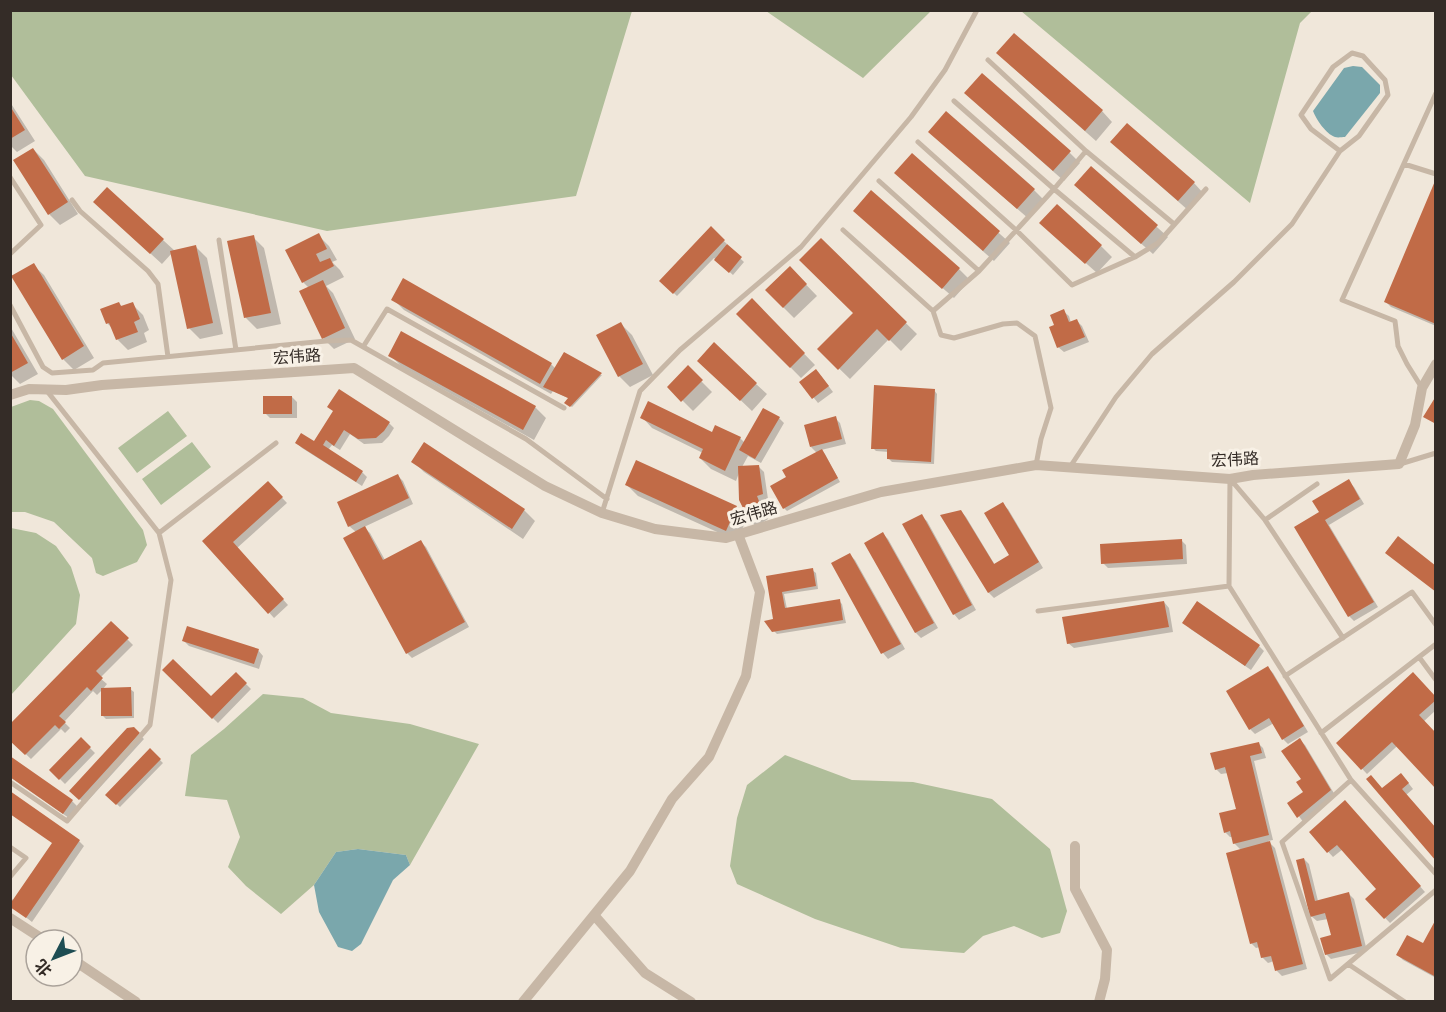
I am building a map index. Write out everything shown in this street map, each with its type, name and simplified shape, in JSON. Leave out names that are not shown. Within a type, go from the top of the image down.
[{"type":"street","points":[[1399,464],[1415,425],[1422,388],[1436,364]]},
{"type":"street","name":"宏伟路","points":[[10,395],[29,389],[66,390],[102,385],[354,368],[545,486],[602,513],[655,530],[726,538],[881,492],[1036,465],[1230,479],[1252,475],[1399,464]]},
{"type":"street","points":[[523,1002],[630,871],[672,799],[709,757],[746,676],[760,592],[738,534]]},
{"type":"street","points":[[1075,846],[1075,889],[1107,950],[1105,979],[1099,1002]]},
{"type":"street","points":[[594,915],[645,973],[691,1002]]},
{"type":"street","points":[[10,918],[25,928]]},
{"type":"street","points":[[84,967],[136,1002]]},
{"type":"lane","points":[[602,513],[640,391],[680,350],[801,247],[918,108],[945,70],[977,10]]},
{"type":"lane","points":[[1070,467],[1116,397],[1152,354],[1234,282],[1292,224],[1340,150],[1359,136],[1388,95],[1385,80],[1363,56],[1352,53],[1332,67],[1301,115],[1311,129],[1340,150]]},
{"type":"lane","points":[[988,60],[1086,151],[1174,224]]},
{"type":"lane","points":[[1422,388],[1398,346],[1395,321],[1342,300],[1436,93]]},
{"type":"lane","points":[[954,101],[1135,257]]},
{"type":"lane","points":[[918,142],[1016,230],[1072,285],[1135,257],[1158,243],[1206,189]]},
{"type":"lane","points":[[933,311],[979,271],[1086,151]]},
{"type":"lane","points":[[1404,164],[1436,174]]},
{"type":"lane","points":[[10,177],[41,225],[10,254]]},
{"type":"lane","points":[[879,181],[979,271]]},
{"type":"lane","points":[[72,200],[80,211],[148,271],[158,284],[168,357]]},
{"type":"lane","points":[[843,231],[933,311],[941,335],[954,338],[1003,324],[1017,323],[1035,336],[1051,408],[1036,465]]},
{"type":"lane","points":[[219,240],[236,350]]},
{"type":"lane","points":[[10,305],[43,367],[52,373],[93,370],[103,363],[351,340],[526,439],[607,498]]},
{"type":"lane","points":[[363,347],[387,309],[564,408]]},
{"type":"lane","points":[[10,782],[67,821],[150,725],[171,580],[159,532],[46,390]]},
{"type":"lane","points":[[159,532],[276,443]]},
{"type":"lane","points":[[1399,464],[1436,453]]},
{"type":"lane","points":[[1230,479],[1265,520],[1343,638]]},
{"type":"lane","points":[[1230,479],[1229,586],[1351,780],[1436,874]]},
{"type":"lane","points":[[1265,520],[1317,484]]},
{"type":"lane","points":[[1038,611],[1229,586]]},
{"type":"lane","points":[[1285,676],[1412,592],[1436,625]]},
{"type":"lane","points":[[1321,733],[1436,644]]},
{"type":"lane","points":[[1419,657],[1436,680]]},
{"type":"lane","points":[[1351,780],[1282,842],[1330,979],[1436,891]]},
{"type":"lane","points":[[10,847],[26,858],[10,878]]},
{"type":"lane","points":[[1348,964],[1405,1002]]},
{"type":"green space","points":[[11,10],[687,11],[632,11],[576,196],[327,231],[85,176],[11,75]]},
{"type":"green space","points":[[766,11],[931,11],[863,78]]},
{"type":"green space","points":[[1021,11],[1312,11],[1300,23],[1250,203]]},
{"type":"green space","points":[[30,400],[39,401],[53,409],[143,530],[147,545],[137,562],[103,576],[96,573],[92,558],[54,522],[25,512],[11,512],[11,407]]},
{"type":"green space","points":[[168,411],[187,436],[137,473],[118,448]]},
{"type":"green space","points":[[192,442],[211,467],[161,505],[142,479]]},
{"type":"green space","points":[[11,528],[36,533],[56,546],[71,567],[80,595],[76,624],[11,695]]},
{"type":"green space","points":[[263,694],[303,698],[331,713],[410,724],[479,744],[410,865],[406,855],[358,849],[336,852],[314,885],[281,914],[246,886],[228,867],[240,837],[227,800],[185,796],[191,755]]},
{"type":"green space","points":[[785,755],[852,780],[913,782],[992,799],[1050,849],[1067,911],[1060,933],[1042,938],[1014,926],[983,936],[964,953],[901,948],[815,919],[737,884],[730,866],[737,818],[747,785]]},
{"type":"water","points":[[1362,67],[1380,85],[1380,93],[1345,137],[1336,137],[1325,130],[1313,111],[1344,68]]},
{"type":"water","points":[[358,849],[406,855],[410,865],[393,880],[361,944],[352,951],[338,947],[319,912],[314,885],[336,852]]},
{"type":"building","points":[[1014,33],[1103,110],[1085,131],[996,53]]},
{"type":"building","points":[[982,73],[1071,151],[1053,171],[964,93]]},
{"type":"building","points":[[10,106],[25,130],[10,139]]},
{"type":"building","points":[[946,111],[1035,189],[1017,209],[928,132]]},
{"type":"building","points":[[1127,123],[1195,182],[1178,201],[1110,142]]},
{"type":"building","points":[[33,148],[68,202],[48,215],[13,160]]},
{"type":"building","points":[[912,153],[1000,231],[983,251],[894,173]]},
{"type":"building","points":[[1091,166],[1158,225],[1141,244],[1074,185]]},
{"type":"building","points":[[1436,181],[1436,324],[1384,302]]},
{"type":"building","points":[[107,187],[164,239],[150,254],[93,202]]},
{"type":"building","points":[[871,190],[960,268],[942,289],[853,211]]},
{"type":"building","points":[[1057,204],[1102,245],[1085,264],[1039,223]]},
{"type":"building","points":[[711,226],[725,240],[673,294],[659,281]]},
{"type":"building","points":[[319,233],[327,249],[316,254],[320,262],[330,258],[334,266],[302,283],[285,250]]},
{"type":"building","points":[[254,235],[271,313],[244,318],[227,241]]},
{"type":"building","points":[[821,238],[907,322],[889,341],[877,329],[838,370],[817,349],[853,313],[799,260]]},
{"type":"building","points":[[727,244],[742,257],[729,273],[714,260]]},
{"type":"building","points":[[196,245],[213,323],[187,329],[170,251]]},
{"type":"building","points":[[34,263],[84,346],[62,360],[11,276]]},
{"type":"building","points":[[790,266],[807,284],[783,308],[765,290]]},
{"type":"building","points":[[403,278],[552,363],[540,384],[391,300]]},
{"type":"building","points":[[323,280],[345,328],[322,339],[299,291]]},
{"type":"building","points":[[752,298],[805,353],[790,368],[736,314]]},
{"type":"building","points":[[119,302],[121,306],[133,302],[140,319],[134,322],[138,332],[116,340],[100,309]]},
{"type":"building","points":[[1064,309],[1069,322],[1077,319],[1085,337],[1057,348],[1049,327],[1054,325],[1050,315]]},
{"type":"building","points":[[621,322],[643,364],[618,377],[596,335]]},
{"type":"building","points":[[401,331],[536,406],[523,430],[388,356]]},
{"type":"building","points":[[10,332],[28,363],[10,373]]},
{"type":"building","points":[[714,342],[757,383],[740,401],[697,361]]},
{"type":"building","points":[[564,352],[602,373],[570,407],[564,403],[568,398],[543,387]]},
{"type":"building","points":[[688,365],[703,380],[681,402],[667,387]]},
{"type":"building","points":[[816,369],[829,386],[812,399],[799,382]]},
{"type":"building","points":[[874,385],[935,389],[931,462],[887,459],[887,449],[871,449]]},
{"type":"building","points":[[339,389],[390,422],[376,438],[358,439],[344,430],[334,446],[326,440],[323,445],[363,471],[356,482],[295,443],[301,433],[314,441],[333,411],[327,407]]},
{"type":"building","points":[[263,396],[292,396],[292,414],[263,414]]},
{"type":"building","points":[[1436,396],[1436,424],[1423,417]]},
{"type":"building","points":[[648,401],[712,432],[715,425],[741,437],[725,471],[699,458],[703,449],[640,418]]},
{"type":"building","points":[[763,408],[780,417],[755,459],[739,450]]},
{"type":"building","points":[[836,416],[842,439],[810,447],[804,425]]},
{"type":"building","points":[[424,442],[525,509],[512,529],[411,462]]},
{"type":"building","points":[[822,449],[838,478],[783,509],[770,486],[786,477],[782,470]]},
{"type":"building","points":[[636,460],[737,506],[726,531],[625,485]]},
{"type":"building","points":[[759,465],[763,494],[757,496],[764,514],[750,522],[739,500],[738,466]]},
{"type":"building","points":[[398,474],[409,498],[348,527],[337,502]]},
{"type":"building","points":[[1349,479],[1360,499],[1325,520],[1374,602],[1348,617],[1294,527],[1319,512],[1312,501]]},
{"type":"building","points":[[268,481],[283,497],[233,542],[284,599],[268,614],[202,541]]},
{"type":"building","points":[[1003,502],[1039,562],[988,593],[940,515],[961,510],[994,564],[1009,555],[984,513]]},
{"type":"building","points":[[922,514],[972,605],[953,615],[902,524]]},
{"type":"building","points":[[365,526],[383,560],[421,540],[465,622],[406,654],[343,538]]},
{"type":"building","points":[[883,532],[934,623],[915,633],[864,543]]},
{"type":"building","points":[[1398,536],[1436,566],[1436,592],[1385,553]]},
{"type":"building","points":[[1182,539],[1183,559],[1101,564],[1100,544]]},
{"type":"building","points":[[850,553],[901,644],[881,654],[831,563]]},
{"type":"building","points":[[813,568],[816,586],[782,592],[785,608],[840,599],[843,620],[772,632],[764,621],[773,619],[766,576]]},
{"type":"building","points":[[1164,601],[1169,627],[1067,644],[1062,617]]},
{"type":"building","points":[[1197,601],[1260,645],[1245,666],[1182,623]]},
{"type":"building","points":[[111,621],[129,638],[96,671],[103,678],[91,691],[87,687],[59,716],[66,722],[59,729],[55,725],[25,755],[10,741],[10,724]]},
{"type":"building","points":[[187,626],[259,649],[254,664],[182,641]]},
{"type":"building","points":[[173,659],[211,696],[236,672],[247,683],[212,719],[162,670]]},
{"type":"building","points":[[1268,666],[1304,726],[1282,740],[1269,718],[1249,730],[1226,691]]},
{"type":"building","points":[[1413,672],[1436,697],[1436,700],[1419,715],[1436,733],[1436,789],[1392,742],[1361,770],[1336,743]]},
{"type":"building","points":[[131,687],[132,716],[101,716],[101,688]]},
{"type":"building","points":[[134,727],[140,733],[79,800],[69,791],[127,728]]},
{"type":"building","points":[[81,737],[91,747],[59,780],[49,770]]},
{"type":"building","points":[[1300,738],[1331,790],[1297,818],[1287,803],[1303,792],[1296,782],[1301,779],[1281,751]]},
{"type":"building","points":[[1259,742],[1262,753],[1250,756],[1269,835],[1233,844],[1230,831],[1224,833],[1219,813],[1236,809],[1225,767],[1215,770],[1210,753]]},
{"type":"building","points":[[150,748],[161,759],[116,805],[105,795]]},
{"type":"building","points":[[10,756],[73,800],[63,814],[10,777]]},
{"type":"building","points":[[1401,773],[1409,783],[1402,789],[1436,828],[1436,861],[1366,779],[1371,775],[1382,788]]},
{"type":"building","points":[[10,791],[80,840],[26,918],[10,907],[10,904],[52,843],[10,814]]},
{"type":"building","points":[[1345,800],[1421,886],[1384,919],[1365,899],[1376,889],[1337,845],[1327,853],[1309,832]]},
{"type":"building","points":[[1270,841],[1303,964],[1275,971],[1271,956],[1261,958],[1257,942],[1250,944],[1226,853]]},
{"type":"building","points":[[1304,858],[1315,901],[1349,892],[1362,946],[1325,955],[1320,938],[1331,935],[1325,913],[1310,917],[1296,860]]},
{"type":"building","points":[[1436,919],[1436,977],[1396,955],[1407,935],[1423,943]]}]
